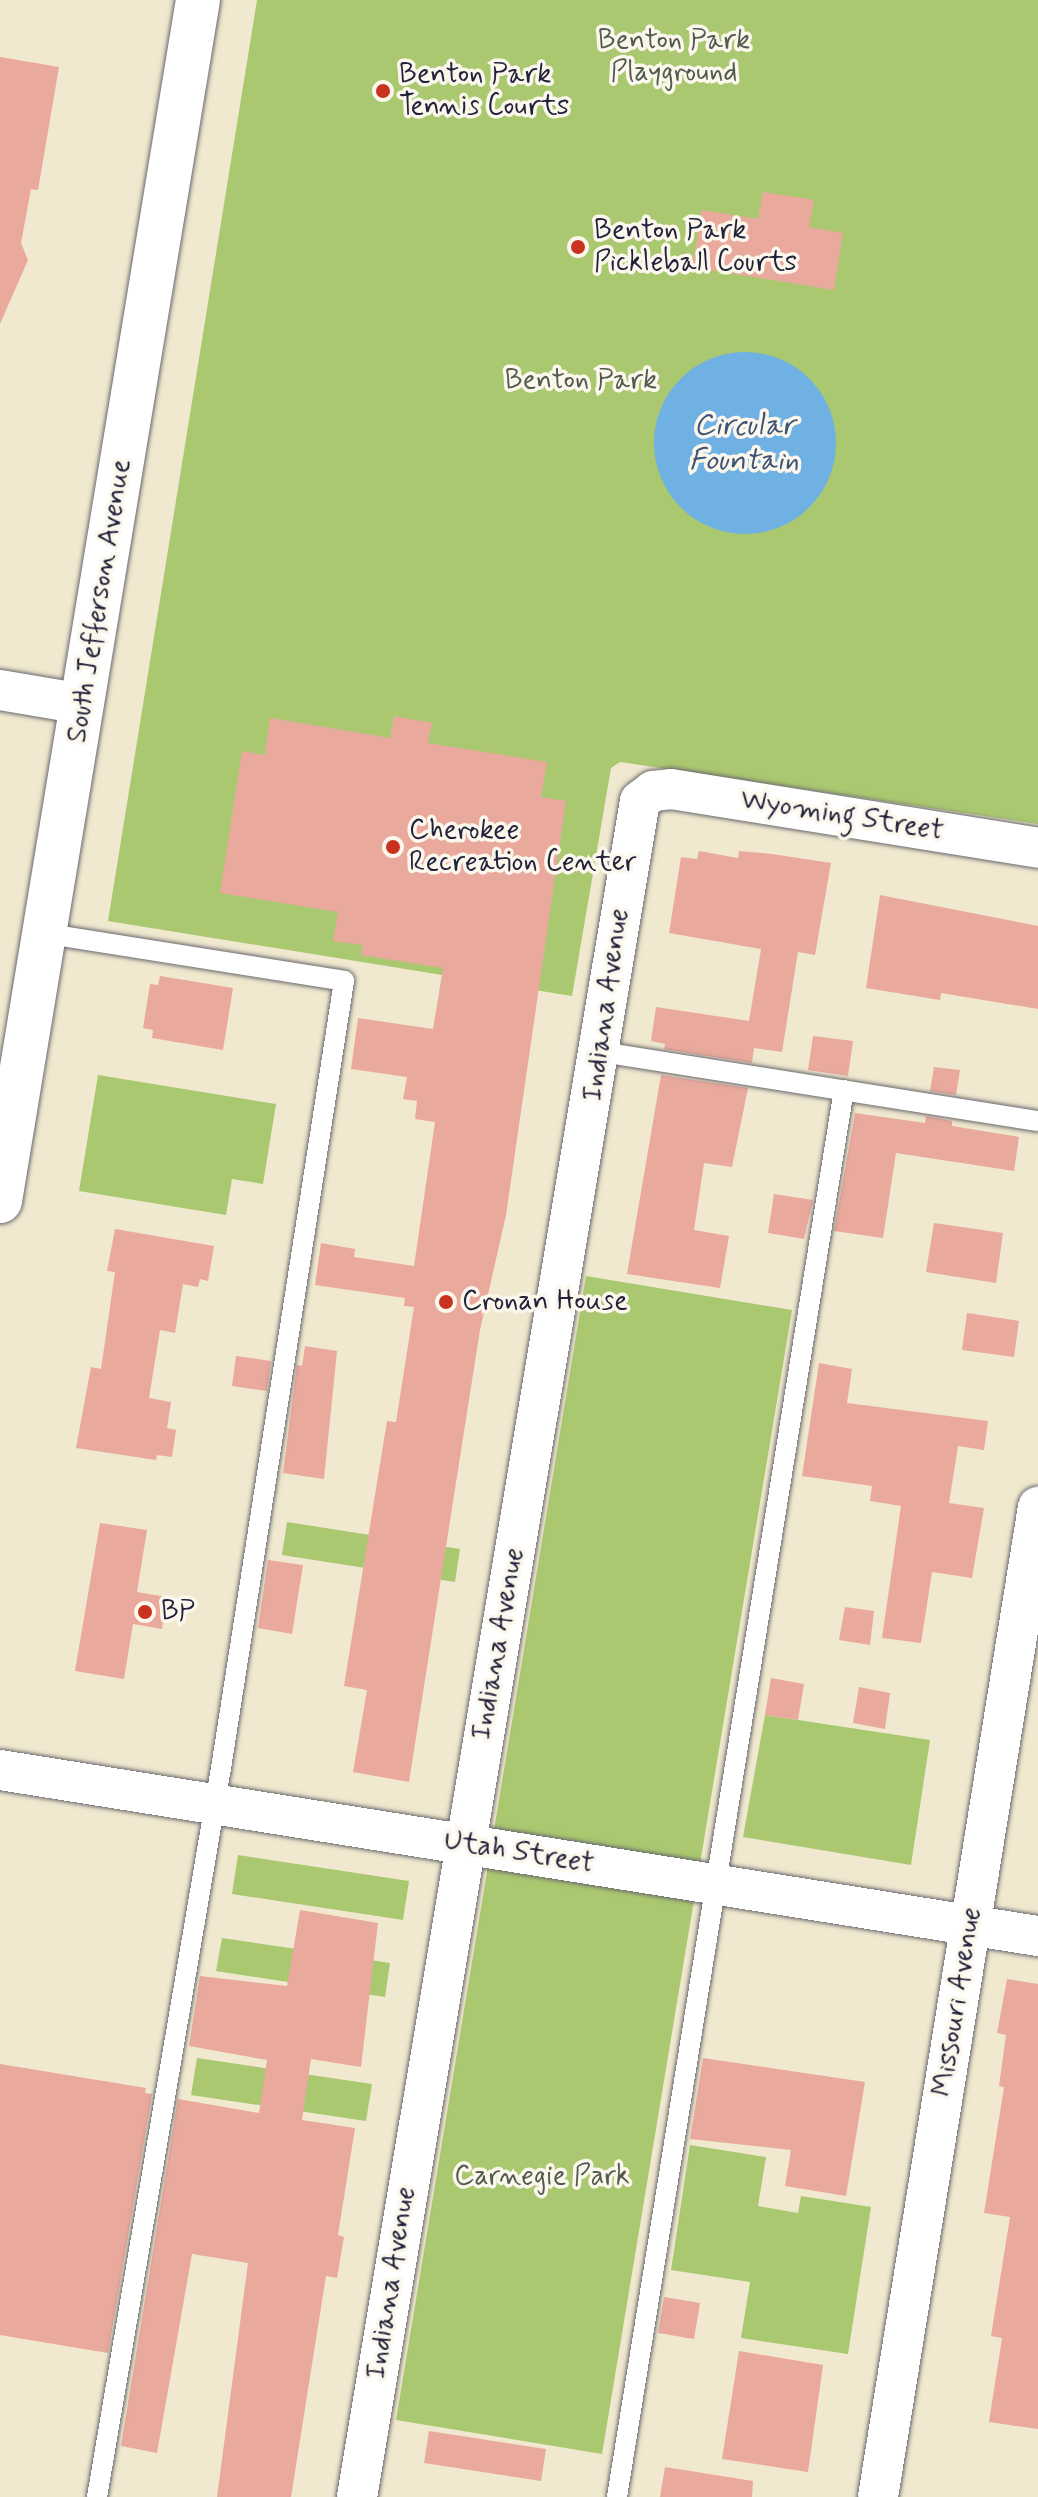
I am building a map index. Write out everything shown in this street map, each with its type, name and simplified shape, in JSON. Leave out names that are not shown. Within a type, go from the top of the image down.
[{"type":"main road","name":"South Jefferson Avenue","points":[[0,1201],[8,1100],[83,704],[198,0]]},
{"type":"street","points":[[0,690],[83,704]]},
{"type":"street","name":"Wyoming Street","points":[[646,794],[671,789],[1038,848]]},
{"type":"street","name":"Indiana Avenue","points":[[357,2497],[601,1052],[633,824],[646,794]]},
{"type":"street","name":"Missouri Avenue","points":[[878,2497],[971,1925],[1026,1660],[1038,1507]]},
{"type":"street","name":"Utah Street","points":[[0,1770],[1038,1936]]},
{"type":"lane","points":[[42,933],[344,981],[215,1804],[97,2497]]},
{"type":"lane","points":[[601,1052],[1038,1121]]},
{"type":"lane","points":[[617,2497],[844,1090]]},
{"type":"green space","name":"Benton Park","points":[[257,0],[1038,0],[1038,824],[620,762],[611,768],[572,996],[108,921]]},
{"type":"green space","points":[[98,1075],[276,1104],[263,1184],[232,1179],[226,1215],[79,1191]]},
{"type":"green space","name":"Carnegie Park","points":[[586,1276],[792,1310],[602,2454],[396,2420]]},
{"type":"green space","points":[[287,1522],[460,1549],[455,1582],[282,1555]]},
{"type":"green space","points":[[765,1715],[930,1740],[911,1865],[743,1837]]},
{"type":"green space","points":[[238,1855],[409,1881],[403,1920],[232,1894]]},
{"type":"green space","points":[[222,1938],[390,1963],[385,1997],[216,1971]]},
{"type":"green space","points":[[197,2058],[372,2084],[366,2121],[191,2095]]},
{"type":"green space","points":[[690,2145],[766,2157],[758,2206],[798,2213],[801,2196],[871,2207],[848,2354],[741,2338],[750,2282],[671,2270]]},
{"type":"water","name":"Circular Fountain","points":[[745,352],[780,359],[796,367],[809,379],[821,392],[829,408],[836,443],[829,478],[821,494],[809,507],[796,519],[780,527],[745,534],[710,527],[694,519],[681,507],[669,494],[661,478],[654,443],[661,408],[669,392],[681,379],[694,367],[710,359]]},
{"type":"building","points":[[0,57],[59,67],[38,190],[31,189],[21,243],[28,260],[0,324]]},
{"type":"building","points":[[763,192],[814,200],[809,227],[843,233],[834,290],[692,267],[702,210],[758,219]]},
{"type":"building","points":[[394,716],[432,723],[428,743],[547,762],[541,797],[566,801],[506,1215],[480,1330],[409,1782],[353,1772],[367,1690],[344,1686],[387,1421],[396,1422],[414,1307],[404,1306],[405,1298],[315,1285],[321,1243],[355,1249],[354,1257],[414,1266],[435,1122],[415,1119],[417,1101],[403,1099],[407,1077],[351,1069],[358,1018],[433,1029],[443,968],[361,955],[363,945],[333,941],[338,912],[220,893],[242,751],[265,755],[270,718],[390,738]]},
{"type":"building","points":[[699,851],[738,858],[739,851],[772,854],[831,863],[815,955],[798,952],[782,1052],[754,1048],[752,1063],[664,1049],[665,1044],[651,1041],[656,1007],[749,1021],[761,949],[669,933],[681,857],[697,859]]},
{"type":"building","points":[[880,895],[1038,926],[1038,1009],[941,993],[940,1000],[866,988]]},
{"type":"building","points":[[160,976],[233,988],[223,1050],[152,1038],[153,1030],[143,1028],[150,984],[158,985]]},
{"type":"building","points":[[813,1036],[853,1041],[848,1076],[808,1070]]},
{"type":"building","points":[[934,1067],[960,1070],[956,1095],[930,1091]]},
{"type":"building","points":[[661,1075],[748,1088],[732,1167],[704,1163],[694,1230],[729,1236],[720,1288],[627,1274]]},
{"type":"building","points":[[855,1113],[925,1123],[926,1116],[952,1121],[952,1126],[1019,1137],[1014,1171],[896,1153],[883,1238],[834,1231]]},
{"type":"building","points":[[774,1194],[813,1200],[804,1239],[768,1233]]},
{"type":"building","points":[[934,1223],[1003,1233],[996,1283],[926,1272]]},
{"type":"building","points":[[115,1229],[214,1246],[208,1281],[200,1279],[198,1287],[183,1284],[175,1333],[160,1330],[149,1398],[171,1402],[167,1428],[176,1430],[172,1457],[157,1455],[156,1460],[76,1448],[91,1367],[101,1369],[115,1272],[107,1271]]},
{"type":"building","points":[[967,1313],[1019,1321],[1014,1357],[962,1350]]},
{"type":"building","points":[[305,1346],[337,1351],[324,1479],[283,1473],[297,1365],[302,1366]]},
{"type":"building","points":[[236,1356],[271,1361],[267,1391],[232,1386]]},
{"type":"building","points":[[819,1363],[852,1369],[847,1403],[988,1421],[984,1450],[958,1446],[949,1503],[984,1508],[972,1578],[932,1572],[921,1643],[882,1638],[901,1506],[870,1501],[872,1486],[802,1476]]},
{"type":"building","points":[[100,1523],[147,1530],[137,1592],[167,1597],[162,1629],[133,1624],[124,1679],[75,1671]]},
{"type":"building","points":[[268,1560],[303,1565],[292,1634],[258,1628]]},
{"type":"building","points":[[845,1607],[874,1611],[870,1645],[839,1640]]},
{"type":"building","points":[[771,1678],[804,1684],[798,1720],[765,1715]]},
{"type":"building","points":[[859,1687],[890,1693],[885,1729],[853,1723]]},
{"type":"building","points":[[300,1910],[378,1923],[361,2067],[311,2059],[302,2120],[355,2128],[338,2235],[344,2237],[337,2278],[326,2276],[291,2497],[217,2497],[248,2263],[192,2254],[157,2453],[121,2446],[178,2099],[259,2113],[267,2060],[189,2046],[200,1976],[287,1986]]},
{"type":"building","points":[[1007,1979],[1038,1984],[1038,2429],[989,2422],[1002,2338],[991,2336],[1010,2217],[984,2213],[1004,2087],[999,2086],[1006,2035],[997,2033]]},
{"type":"building","points":[[703,2058],[865,2082],[846,2196],[785,2186],[791,2150],[690,2139]]},
{"type":"building","points":[[0,2064],[146,2088],[145,2093],[152,2094],[108,2353],[0,2335]]},
{"type":"building","points":[[664,2297],[700,2303],[694,2339],[658,2333]]},
{"type":"building","points":[[739,2351],[823,2365],[808,2472],[722,2459]]},
{"type":"building","points":[[429,2431],[546,2449],[541,2481],[424,2463]]},
{"type":"building","points":[[665,2467],[753,2481],[752,2497],[660,2497]]},
{"type":"place","name":"Benton Park Tennis Courts","points":[[383,91]]},
{"type":"place","name":"Benton Park Pickleball Courts","points":[[578,247]]},
{"type":"place","name":"Cherokee Recreation Center","points":[[393,847]]},
{"type":"place","name":"Cronan House","points":[[446,1302]]},
{"type":"place","name":"BP","points":[[145,1612]]},
{"type":"park label","name":"Benton Park Playground","points":[[674,57]]}]
